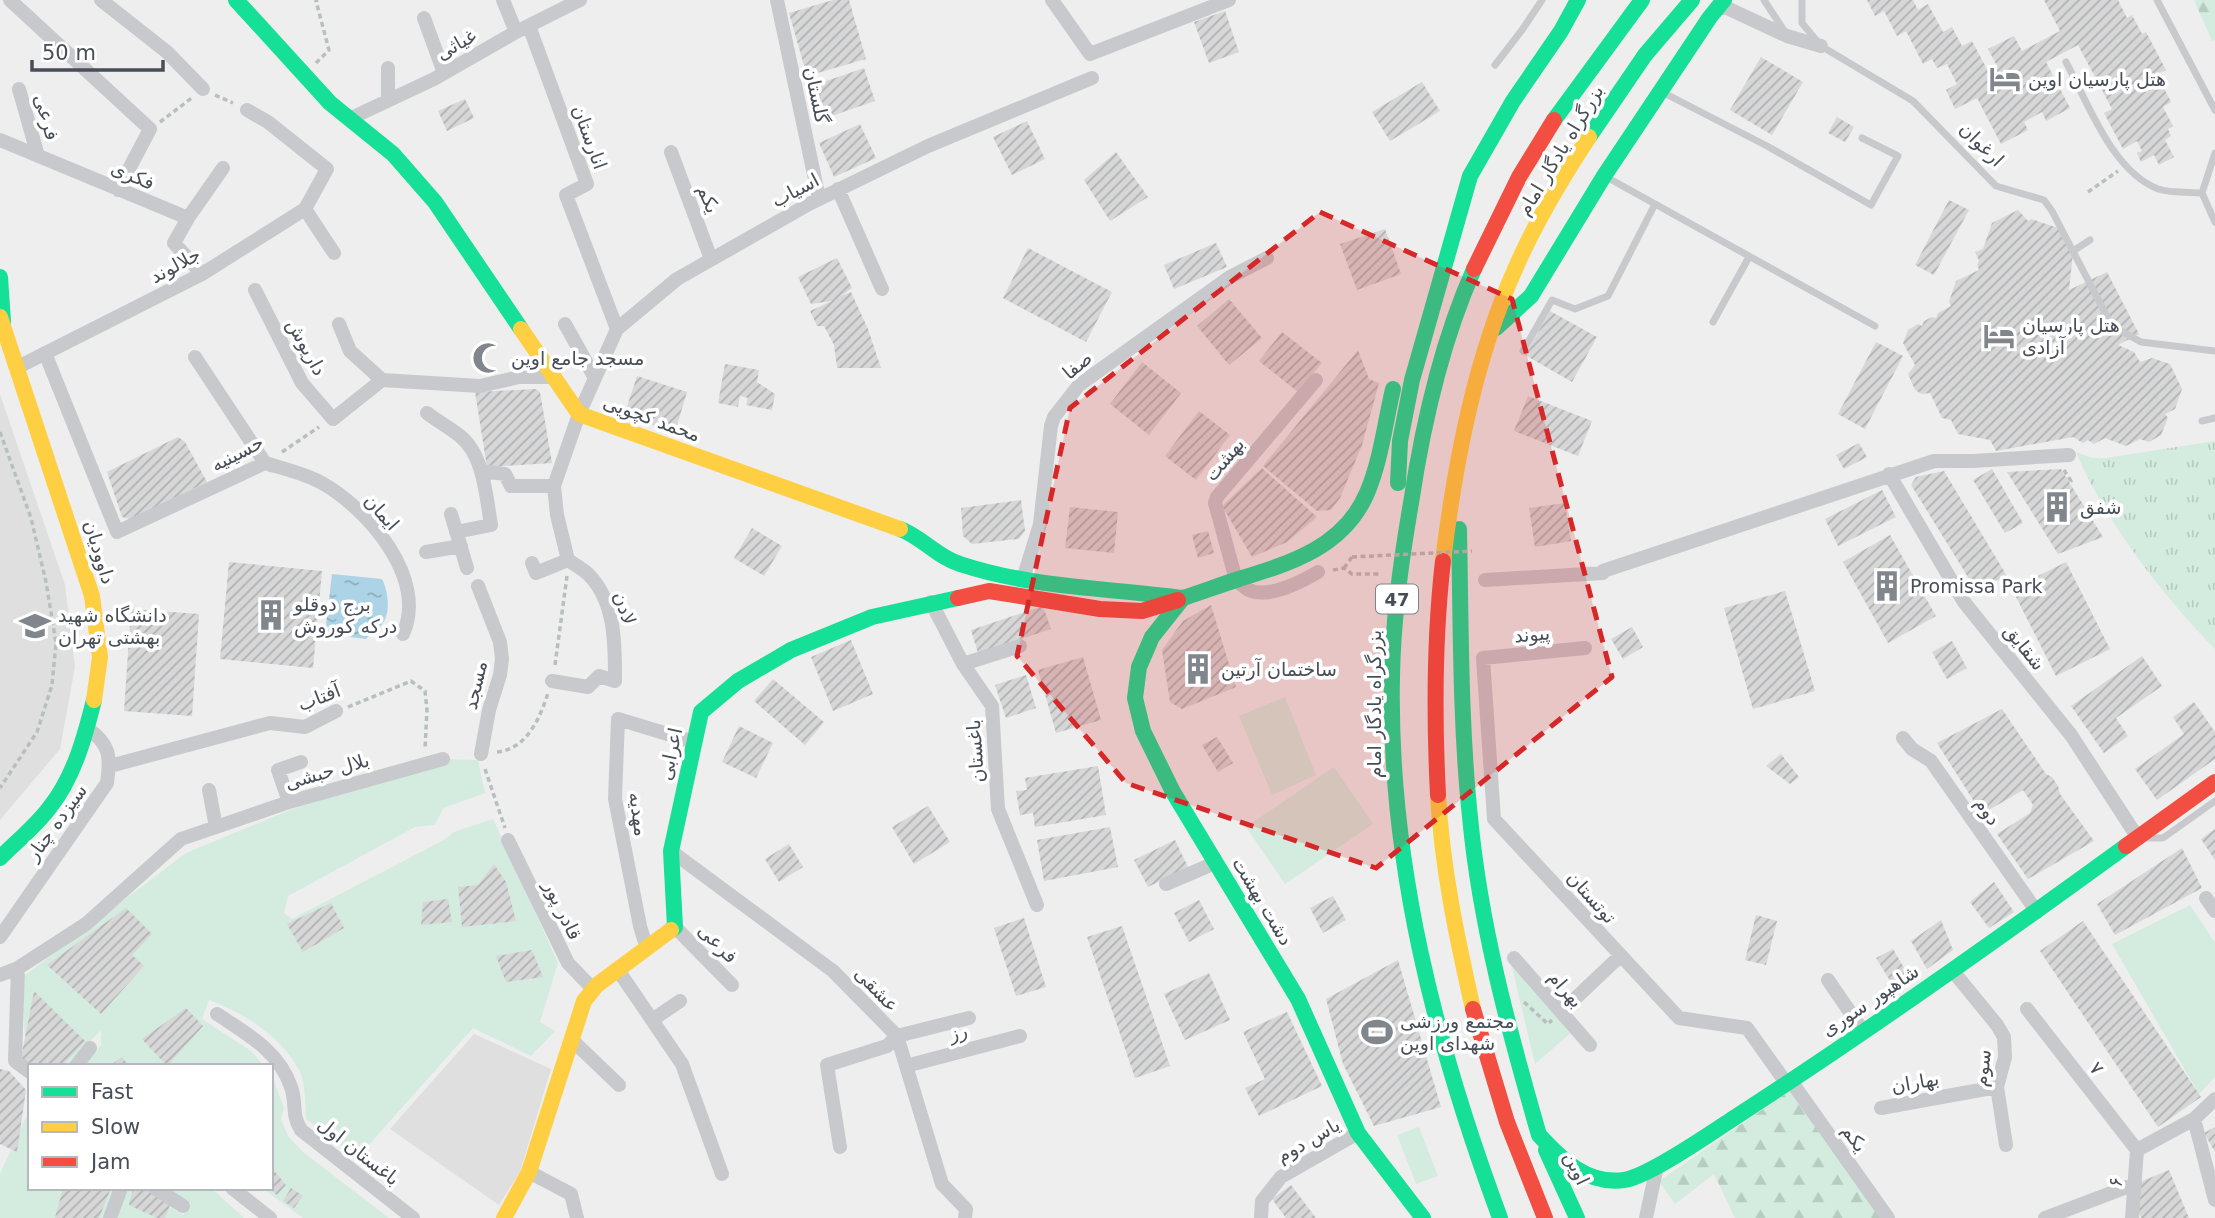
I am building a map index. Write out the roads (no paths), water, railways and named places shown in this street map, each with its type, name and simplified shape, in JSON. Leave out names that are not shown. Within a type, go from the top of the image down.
[{"type":"main road","name":"محمد کچویی","points":[[236,0],[330,103],[384,146],[435,202],[484,264],[553,377],[579,414],[914,534],[934,551],[958,564],[1023,579],[1093,590],[1183,598]]},
{"type":"main road","points":[[1405,544],[1397,495],[1400,441],[1412,380],[1470,176],[1513,101],[1562,31],[1578,0]]},
{"type":"main road","points":[[1562,31],[1591,0]]},
{"type":"main road","name":"بزرگراه یادگار امام","points":[[1500,1218],[1482,1172],[1439,1040],[1412,919],[1396,800],[1392,699],[1394,633],[1418,454],[1441,354],[1471,276],[1503,206],[1547,128],[1642,0]]},
{"type":"main road","name":"بزرگراه یادگار امام","points":[[1544,1216],[1519,1159],[1477,1030],[1451,912],[1438,803],[1432,710],[1434,628],[1458,462],[1490,334],[1517,265],[1569,167],[1647,50],[1692,0]]},
{"type":"main road","points":[[1490,334],[1531,296],[1604,176],[1720,3]]},
{"type":"main road","points":[[1426,265],[1451,247]]},
{"type":"main road","name":"داوودیان","points":[[0,277],[1,320],[92,596],[99,637],[100,666],[87,727],[73,769],[54,801],[0,858]]},
{"type":"main road","name":"اعرابی","points":[[675,927],[671,851],[701,712],[738,681],[791,650],[872,617],[931,602],[989,591],[1100,609],[1142,611],[1279,569],[1312,554],[1340,535],[1367,494],[1398,370]]},
{"type":"main road","name":"اوین","points":[[1458,462],[1466,773],[1479,886],[1503,1002],[1539,1135],[1577,1218]]},
{"type":"main road","name":"دشت بهشت","points":[[1183,598],[1153,637],[1139,667],[1135,698],[1143,731],[1173,792],[1298,999],[1358,1133],[1423,1218]]},
{"type":"main road","name":"شاهپور سوری","points":[[1539,1135],[1571,1167],[1599,1179],[1630,1180],[1657,1166],[1789,1082],[2037,912],[2215,782]]},
{"type":"main road","points":[[504,1218],[529,1172],[584,1001],[593,989],[675,927]]},
{"type":"main road","points":[[1562,1218],[1567,1195]]},
{"type":"street","points":[[10,0],[150,129],[118,190]]},
{"type":"street","points":[[101,0],[167,52],[203,89]]},
{"type":"street","points":[[503,0],[522,29]]},
{"type":"street","name":"غیاثی","points":[[349,119],[444,73],[580,0]]},
{"type":"street","name":"گلستان","points":[[776,0],[819,198]]},
{"type":"street","points":[[1052,0],[1090,54],[1229,0]]},
{"type":"street","name":"ارغوان","points":[[1720,3],[1787,36],[1821,46]]},
{"type":"street","points":[[424,18],[444,73]]},
{"type":"street","name":"انارستان","points":[[522,29],[587,184],[566,195],[617,329]]},
{"type":"street","points":[[388,68],[388,100]]},
{"type":"street","name":"اسیاب","points":[[579,414],[617,329],[677,279],[819,198],[928,146],[1092,78]]},
{"type":"street","name":"فرعی","points":[[19,89],[38,156]]},
{"type":"street","name":"جلالوند","points":[[18,368],[202,274],[305,209],[327,169],[268,122],[247,110]]},
{"type":"street","name":"فکری","points":[[0,140],[188,218]]},
{"type":"street","name":"یکم","points":[[671,152],[711,259]]},
{"type":"street","points":[[202,274],[174,243],[223,168]]},
{"type":"street","points":[[838,189],[882,289]]},
{"type":"street","points":[[305,209],[334,253]]},
{"type":"street","name":"صفا","points":[[1023,579],[1040,524],[1054,417],[1074,391],[1141,340],[1230,277],[1267,258]]},
{"type":"street","name":"داریوش","points":[[255,290],[302,383],[332,419],[382,380]]},
{"type":"street","points":[[339,324],[350,351],[382,380],[480,386],[519,377],[553,377]]},
{"type":"street","points":[[565,324],[595,378]]},
{"type":"street","name":"حسینیه","points":[[45,353],[117,532],[265,463]]},
{"type":"street","points":[[195,357],[265,463]]},
{"type":"street","name":"بهشت","points":[[1236,580],[1215,503],[1217,497],[1315,380]]},
{"type":"street","points":[[426,552],[491,525],[481,471],[472,451],[461,437],[427,413]]},
{"type":"street","points":[[531,563],[536,573],[568,560],[557,515],[554,486],[579,414]]},
{"type":"street","points":[[1485,580],[1603,573],[1889,474],[1934,461],[2069,455]]},
{"type":"street","name":"ایمان","points":[[265,463],[305,475],[322,484],[358,511],[378,531],[396,559],[409,593],[410,615],[403,634]]},
{"type":"street","points":[[481,471],[505,474],[510,486],[554,486]]},
{"type":"street","name":"شقایق","points":[[1889,474],[1964,602],[2071,735],[2138,838]]},
{"type":"street","points":[[451,514],[467,568]]},
{"type":"street","name":"لادن","points":[[552,681],[588,687],[598,676],[615,681],[615,641],[605,600],[590,576],[568,560]]},
{"type":"street","points":[[1236,580],[1252,592],[1271,591],[1296,585],[1318,572]]},
{"type":"street","name":"مسجد","points":[[478,586],[500,642],[502,659],[481,754]]},
{"type":"street","name":"باغستان","points":[[931,602],[963,664],[992,706],[998,809],[1037,905]]},
{"type":"street","points":[[963,664],[1020,646]]},
{"type":"street","name":"پیوند","points":[[1483,658],[1585,648]]},
{"type":"street","name":"توتستان","points":[[1483,658],[1494,819],[1679,1018],[1747,1028],[1789,1082]]},
{"type":"street","name":"آفتاب","points":[[110,766],[270,723],[304,727],[336,711]]},
{"type":"street","name":"مهدیه","points":[[647,949],[615,799],[618,719],[694,742]]},
{"type":"street","points":[[87,727],[99,736],[110,754],[110,766]]},
{"type":"street","name":"دوم","points":[[1903,738],[1912,749],[1931,761],[2037,912]]},
{"type":"street","name":"بلال حبشی","points":[[0,975],[18,968],[86,924],[181,839],[289,802],[443,759]]},
{"type":"street","points":[[289,802],[278,770],[302,762]]},
{"type":"street","name":"سیزده چنار","points":[[0,937],[62,845],[97,800],[107,783],[110,766]]},
{"type":"street","points":[[209,789],[216,827]]},
{"type":"street","name":"قادر پور","points":[[509,840],[568,964],[593,989]]},
{"type":"street","name":"عشقی","points":[[671,851],[833,971],[897,1036],[942,1184],[966,1209],[965,1218]]},
{"type":"street","points":[[1166,884],[1215,863]]},
{"type":"street","points":[[2206,898],[2215,911]]},
{"type":"street","name":"فرعی","points":[[675,927],[732,985]]},
{"type":"street","points":[[1561,1012],[1620,956]]},
{"type":"street","name":"بهرام","points":[[1514,958],[1590,1045]]},
{"type":"street","points":[[18,968],[15,1061],[28,1071]]},
{"type":"street","points":[[618,970],[682,1064],[722,1174]]},
{"type":"street","name":"سوم","points":[[1952,970],[2004,1037],[2005,1057],[1997,1087],[2006,1145]]},
{"type":"street","points":[[1828,980],[1863,1031]]},
{"type":"street","points":[[652,1020],[680,1001]]},
{"type":"street","name":"۷","points":[[2027,1009],[2137,1150]]},
{"type":"street","name":"باغستان اول","points":[[217,1014],[275,1056],[293,1092],[295,1121],[301,1130],[413,1218]]},
{"type":"street","points":[[840,1147],[827,1065],[887,1046],[897,1036],[969,1018]]},
{"type":"street","name":"رز","points":[[906,1066],[1020,1036]]},
{"type":"street","points":[[572,1040],[619,1085]]},
{"type":"street","points":[[78,1064],[90,1048]]},
{"type":"street","name":"یکم","points":[[1789,1082],[1888,1218]]},
{"type":"street","name":"بهاران","points":[[1881,1108],[1997,1087]]},
{"type":"street","points":[[2137,1150],[2194,1119],[2215,1100]]},
{"type":"street","points":[[2194,1119],[2215,1200]]},
{"type":"street","name":"یاس دوم","points":[[1261,1218],[1262,1201],[1281,1177],[1358,1133]]},
{"type":"street","name":"۶","points":[[2132,1218],[2137,1150]]},
{"type":"street","points":[[1646,1218],[1657,1166]]},
{"type":"street","points":[[529,1172],[571,1194],[577,1218]]},
{"type":"street","points":[[2045,1218],[2135,1184]]},
{"type":"street","points":[[110,1218],[120,1190]]},
{"type":"street","points":[[158,1190],[183,1206]]},
{"type":"street","points":[[235,1190],[270,1218]]},
{"type":"lane","points":[[1494,65],[1542,0]]},
{"type":"lane","points":[[1764,0],[1787,36]]},
{"type":"lane","points":[[1802,0],[1802,23],[1821,46]]},
{"type":"lane","points":[[2157,0],[2215,110]]},
{"type":"lane","name":"ارغوان","points":[[1821,46],[1913,101],[1996,186],[2044,200],[2053,211],[2112,326],[2141,342],[2215,351]]},
{"type":"lane","points":[[2066,62],[2115,155],[2132,174],[2159,189],[2202,193]]},
{"type":"lane","points":[[1660,90],[1871,205],[1898,156],[1862,138]]},
{"type":"lane","points":[[2215,153],[2202,193],[2215,222]]},
{"type":"lane","points":[[1604,176],[1875,326]]},
{"type":"lane","points":[[1523,351],[1552,300],[1575,309],[1608,296],[1655,204]]},
{"type":"lane","points":[[2073,251],[2090,240]]},
{"type":"lane","points":[[1713,322],[1749,257]]},
{"type":"lane","points":[[2203,421],[2215,418]]},
{"type":"lane","points":[[2138,838],[2163,838],[2215,801]]},
{"type":"water","points":[[332,574],[382,579],[387,595],[386,618],[366,639],[325,634]]},
{"type":"place","name":"هتل پارسیان اوین","points":[[2005,79]]},
{"type":"place","name":"هتل پارسیان آزادی","points":[[1999,336]]},
{"type":"place","name":"مسجد جامع اوین","points":[[488,358]]},
{"type":"place","name":"شفق","points":[[2057,507]]},
{"type":"place","name":"Promissa Park","points":[[1887,586]]},
{"type":"place","name":"برج دوقلو درکه کوروش","points":[[271,615]]},
{"type":"place","name":"دانشگاه شهید بهشتی تهران","points":[[35,626]]},
{"type":"place","name":"ساختمان آرتین","points":[[1198,669]]},
{"type":"place","name":"مجتمع ورزشی شهدای اوین","points":[[1377,1032]]}]
